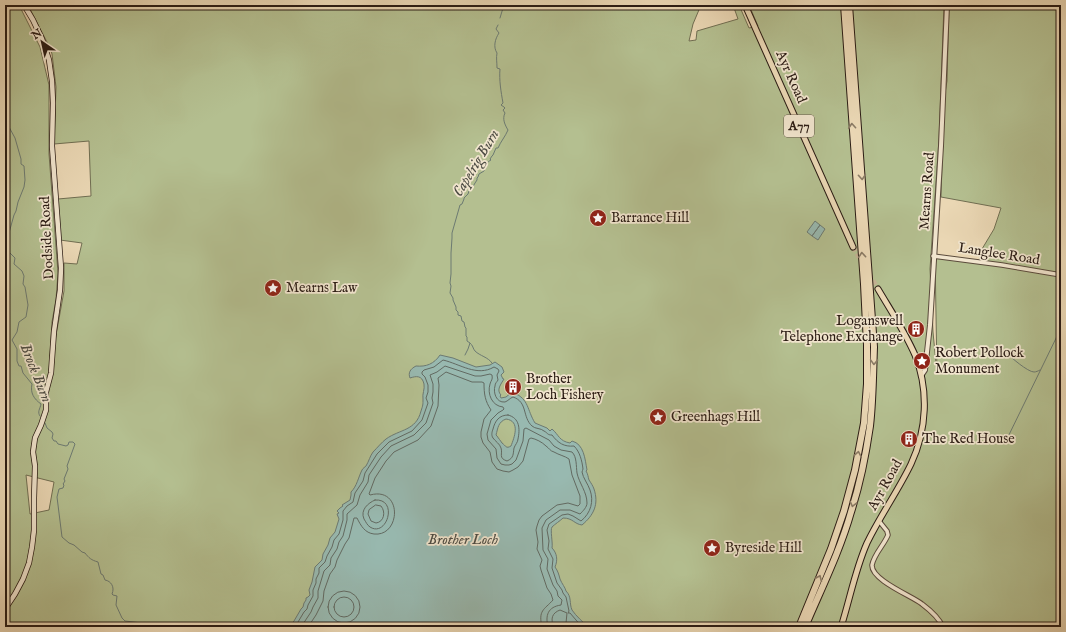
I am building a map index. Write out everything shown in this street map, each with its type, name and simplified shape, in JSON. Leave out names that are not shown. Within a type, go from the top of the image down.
[{"type":"highway","points":[[799,627],[831,549],[844,511],[855,470],[864,423],[867,384],[864,284],[844,5]]},
{"type":"highway","points":[[805,627],[836,553],[851,512],[862,470],[870,425],[872,401],[874,347],[849,5]]},
{"type":"main road","name":"Dodside Road","points":[[5,609],[23,579],[32,547],[34,530],[35,466],[33,452],[35,438],[46,410],[46,392],[51,373],[61,268],[52,146],[52,81],[49,60],[42,39],[24,5]]},
{"type":"main road","name":"Ayr Road","points":[[745,5],[853,247]]},
{"type":"main road","name":"Ayr Road","points":[[841,627],[859,563],[867,543],[911,464],[918,448],[923,427],[924,389],[915,356],[912,348],[878,289]]},
{"type":"street","name":"Mearns Road","points":[[921,376],[925,370],[930,325],[933,256],[941,146],[947,5]]},
{"type":"street","name":"Langlee Road","points":[[933,256],[1002,265],[1061,275]]},
{"type":"street","points":[[879,521],[887,531],[888,535],[874,560],[872,569],[888,584],[922,604],[937,618],[943,627]]},
{"type":"green space","points":[[5,5],[19,5],[40,47],[49,85],[49,154],[58,273],[52,322],[49,374],[64,291],[64,263],[77,264],[82,243],[60,240],[58,199],[91,196],[89,141],[54,144],[56,87],[52,54],[28,5],[701,5],[693,24],[689,41],[696,40],[697,31],[738,19],[733,5],[739,5],[749,28],[758,26],[749,5],[944,5],[939,139],[930,269],[937,374],[935,255],[979,261],[982,249],[994,229],[1001,208],[941,197],[949,5],[1061,5],[1061,627],[5,627]],"holes":[[[26,475],[54,482],[49,510],[30,514]]]},
{"type":"water","points":[[815,221],[820,225],[812,236],[807,232]]},
{"type":"water","points":[[820,225],[825,229],[818,240],[812,236]]},
{"type":"water","name":"Brother Loch","points":[[440,355],[453,358],[476,367],[490,365],[495,362],[502,367],[504,372],[501,375],[504,379],[499,389],[501,398],[506,397],[512,392],[513,395],[514,393],[519,395],[527,405],[535,423],[547,428],[550,431],[552,429],[564,441],[570,443],[572,441],[576,443],[583,452],[586,461],[586,471],[594,488],[596,504],[590,517],[582,525],[563,518],[552,527],[551,534],[552,548],[556,557],[555,567],[569,596],[572,610],[588,627],[291,627],[303,607],[306,598],[310,595],[309,590],[315,567],[322,560],[330,538],[335,532],[339,519],[337,514],[339,513],[337,511],[343,506],[342,505],[350,500],[351,492],[355,487],[363,468],[366,466],[372,454],[381,443],[391,436],[407,429],[419,418],[423,405],[424,384],[420,378],[410,378],[410,371],[416,366],[430,364]],"holes":[[[506,419],[511,420],[515,426],[515,434],[511,446],[507,447],[496,435],[501,422]]]},
{"type":"waterway","name":"Capelrig Burn","points":[[500,18],[503,8]]},
{"type":"waterway","name":"Capelrig Burn","points":[[465,355],[470,343],[467,341],[464,322],[462,321],[461,316],[458,315],[450,293],[452,233],[460,205],[477,180],[479,174],[484,171],[486,164],[491,160],[490,159],[496,148],[498,148],[508,130],[504,120],[505,113],[503,110],[505,108],[501,105],[503,103],[500,69],[497,68],[497,53],[495,48],[499,33],[496,29],[498,25]]},
{"type":"waterway","name":"Brock Burn","points":[[5,116],[15,138],[21,164],[24,166],[25,180],[7,240],[9,252],[15,258],[14,264],[22,271],[24,276],[23,284],[25,287],[28,305],[26,317],[19,322],[17,332],[12,340],[17,349],[17,361],[19,366],[21,366],[23,373],[32,384],[33,396],[41,404],[39,412],[40,416]]},
{"type":"waterway","points":[[1005,443],[1061,328]]},
{"type":"waterway","points":[[470,343],[475,351],[492,363]]},
{"type":"waterway","points":[[994,359],[1006,352],[1015,361],[1028,370],[1034,372],[1040,370]]},
{"type":"waterway","name":"Brock Burn","points":[[45,423],[47,428],[53,434],[52,438],[58,444],[66,446],[69,442],[73,442],[75,444],[67,466],[68,469],[64,479],[65,481],[63,488],[59,489],[57,497],[62,537],[85,553],[90,559],[98,562],[101,574],[105,580],[112,585],[112,594],[117,596],[116,605],[125,621],[142,623],[146,625],[159,625],[161,627]]},
{"type":"tunnel","points":[[853,247],[862,262]]},
{"type":"tunnel","points":[[869,274],[878,289]]},
{"type":"place","name":"Barrance Hill","points":[[598,218]]},
{"type":"place","name":"Mearns Law","points":[[273,288]]},
{"type":"place","name":"Loganswell Telephone Exchange","points":[[916,329]]},
{"type":"place","name":"Robert Pollock Monument","points":[[922,361]]},
{"type":"place","name":"Brother Loch Fishery","points":[[513,387]]},
{"type":"place","name":"Greenhags Hill","points":[[658,417]]},
{"type":"place","name":"The Red House","points":[[909,439]]},
{"type":"place","name":"Byreside Hill","points":[[712,548]]}]
